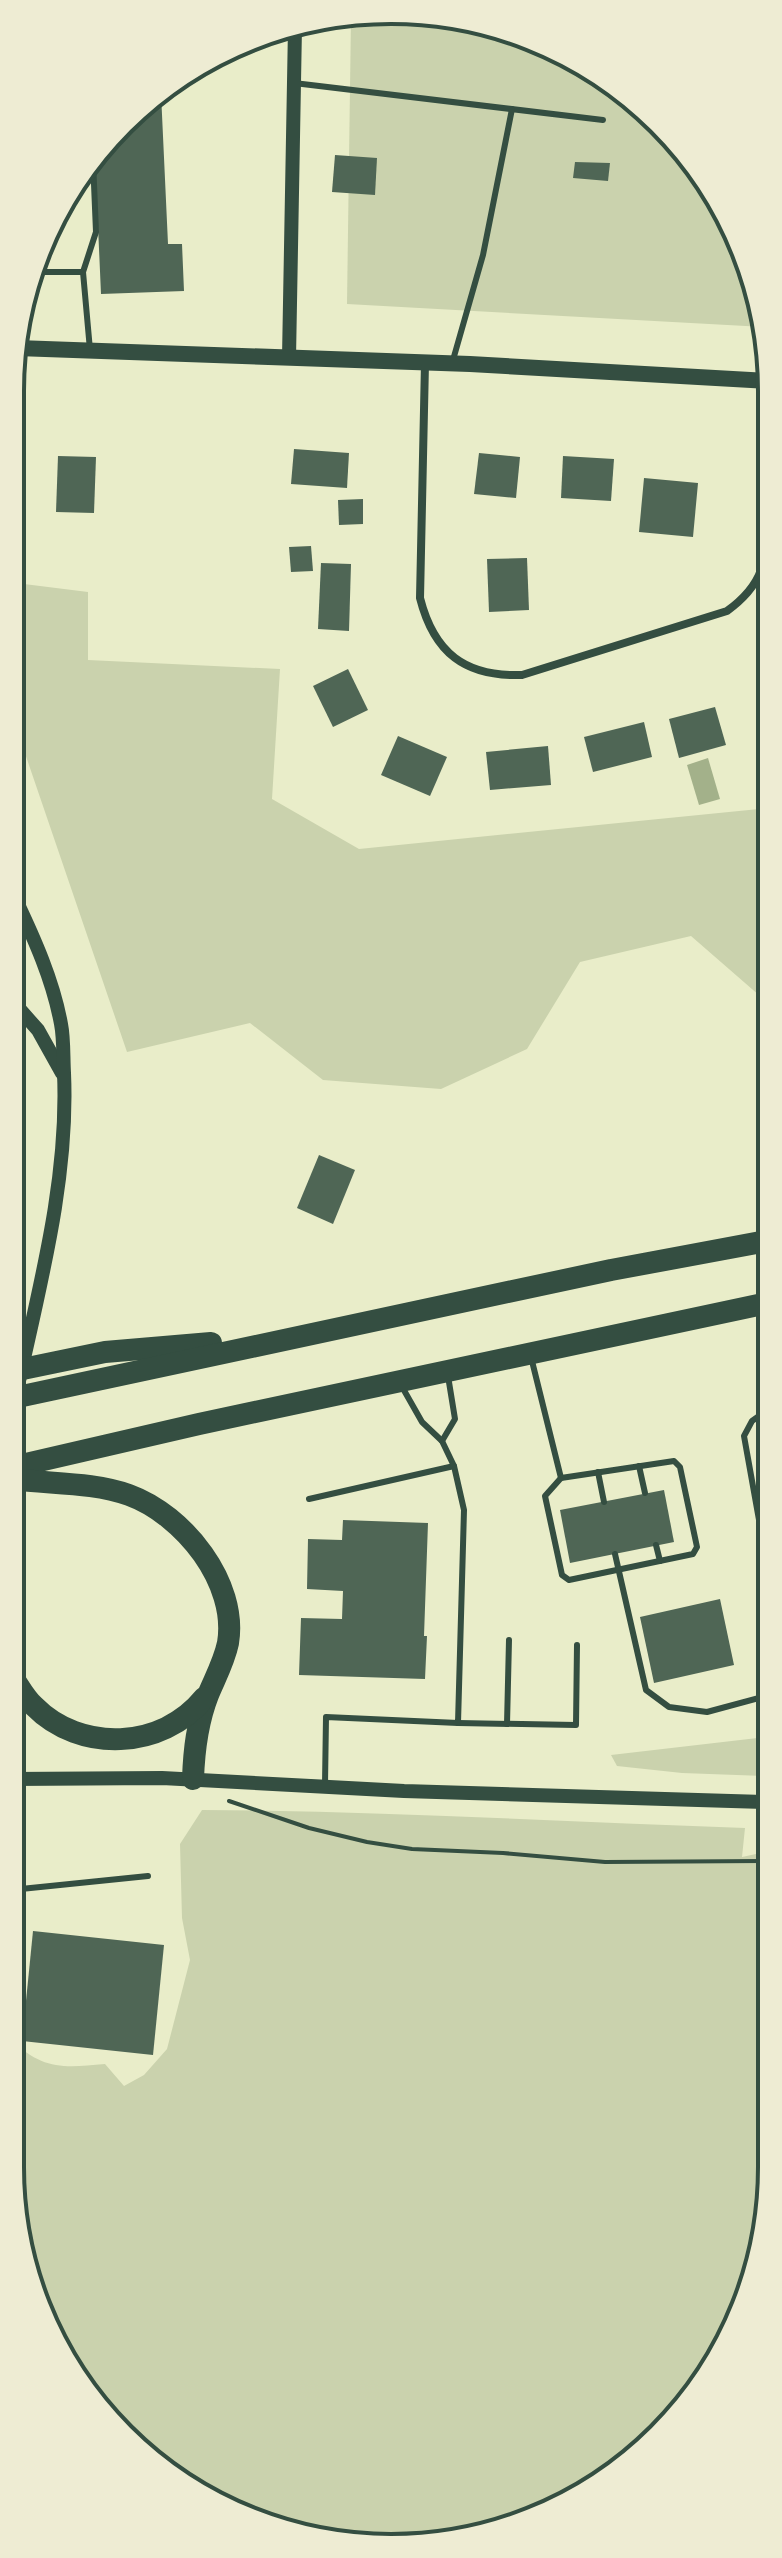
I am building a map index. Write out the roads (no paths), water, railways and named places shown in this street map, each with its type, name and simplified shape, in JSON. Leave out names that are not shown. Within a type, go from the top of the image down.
[{"type":"highway","points":[[24,1396],[611,1270],[758,1243]]},
{"type":"highway","points":[[24,1465],[758,1305]]},
{"type":"highway","points":[[24,1369],[105,1352],[292,1337]]},
{"type":"highway","points":[[24,1480],[125,1494],[156,1509],[184,1533],[208,1563],[224,1594],[228,1611],[228,1643],[209,1691],[196,1737],[193,1779]]},
{"type":"highway","points":[[24,1693],[33,1706],[70,1731],[100,1739],[130,1739],[160,1730],[189,1714],[209,1691]]},
{"type":"main road","points":[[27,348],[452,363],[758,380]]},
{"type":"street","points":[[289,358],[295,37]]},
{"type":"street","points":[[425,363],[420,598],[426,622],[440,644],[456,660],[477,671],[498,676],[536,672],[727,611],[745,598],[758,581]]},
{"type":"street","points":[[24,918],[55,999],[62,1027],[66,1099],[64,1148],[24,1359]]},
{"type":"street","points":[[24,1014],[38,1030],[64,1077]]},
{"type":"street","points":[[24,1787],[62,1777]]},
{"type":"street","points":[[24,1779],[193,1779],[758,1802]]},
{"type":"lane","points":[[294,83],[603,120]]},
{"type":"lane","points":[[452,363],[483,255],[512,109]]},
{"type":"lane","points":[[90,351],[83,272],[96,232],[94,177]]},
{"type":"lane","points":[[43,272],[83,272]]},
{"type":"lane","points":[[531,1353],[561,1478]]},
{"type":"lane","points":[[442,1441],[455,1419],[447,1371]]},
{"type":"lane","points":[[399,1381],[422,1422],[442,1441],[454,1466],[464,1510],[458,1723]]},
{"type":"lane","points":[[758,1417],[744,1436],[758,1514]]},
{"type":"lane","points":[[674,1461],[680,1467],[697,1547],[693,1554],[569,1580],[562,1575],[545,1496],[561,1478],[598,1472],[674,1461]]},
{"type":"lane","points":[[309,1499],[454,1466]]},
{"type":"lane","points":[[639,1466],[645,1493]]},
{"type":"lane","points":[[598,1472],[604,1502]]},
{"type":"lane","points":[[656,1545],[660,1561]]},
{"type":"lane","points":[[615,1554],[646,1690],[669,1707],[707,1712],[758,1698]]},
{"type":"lane","points":[[507,1724],[509,1640]]},
{"type":"lane","points":[[325,1786],[326,1717],[576,1725],[577,1645]]},
{"type":"lane","points":[[24,1889],[148,1876]]}]
